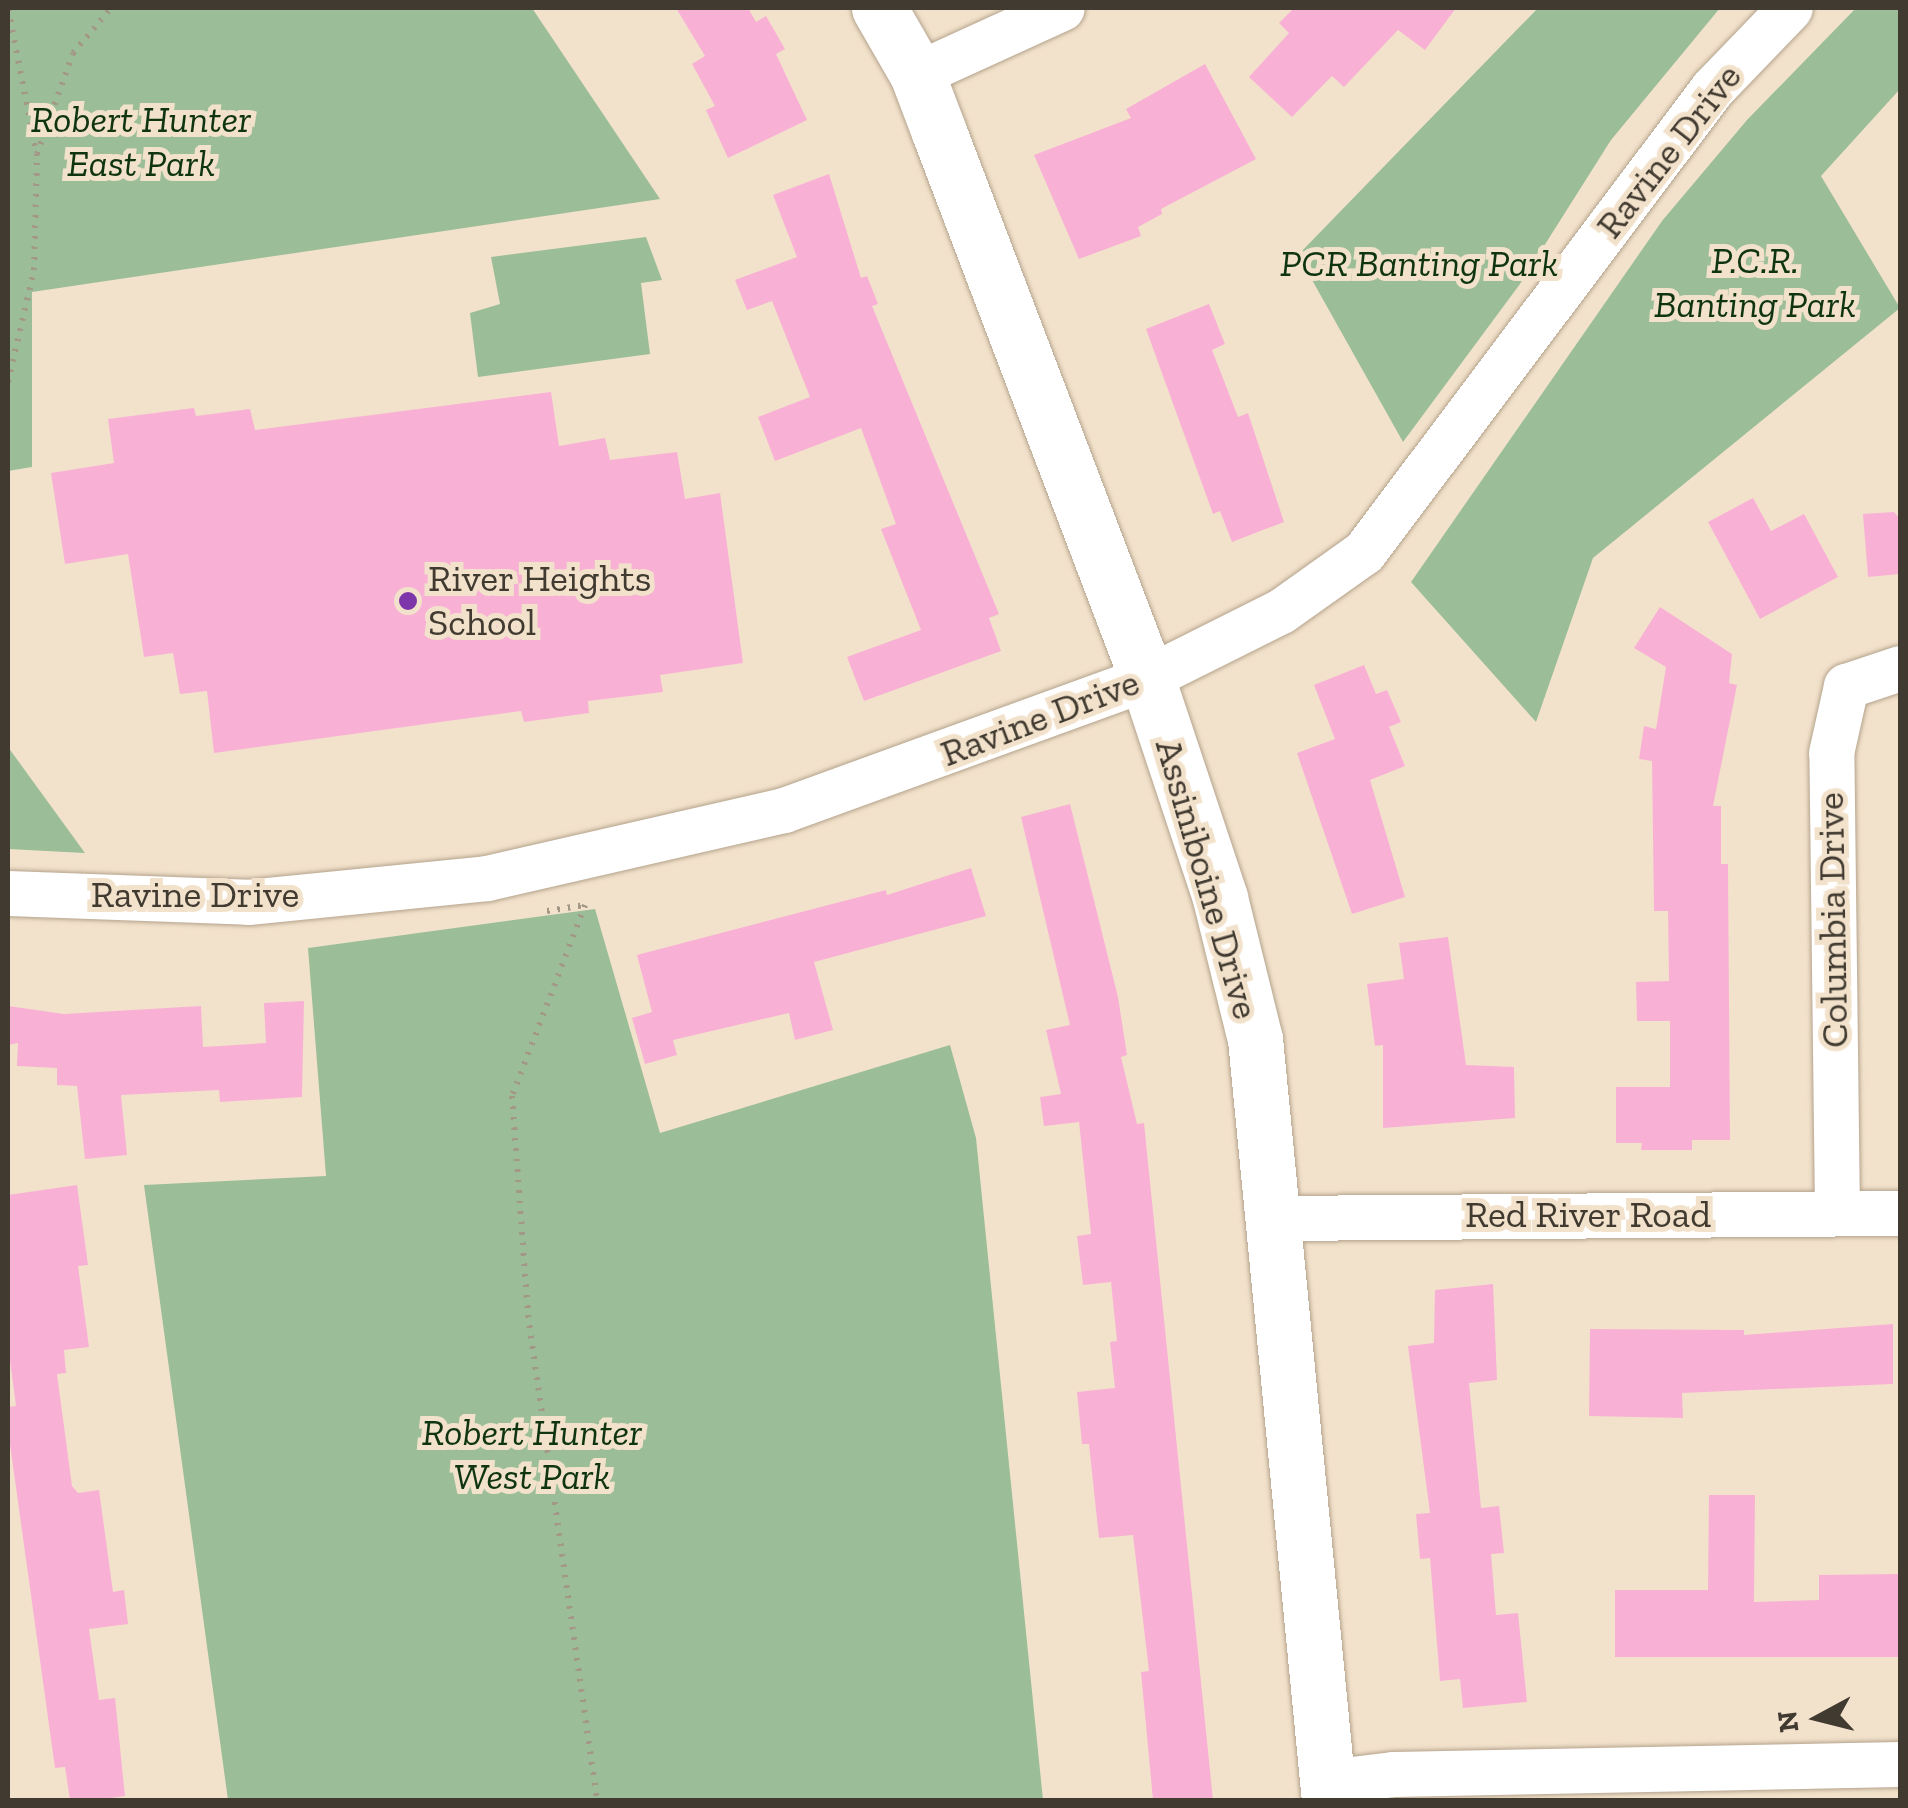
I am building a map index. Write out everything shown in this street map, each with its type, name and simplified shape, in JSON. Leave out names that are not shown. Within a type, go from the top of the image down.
[{"type":"street","name":"Assiniboine Drive","points":[[879,8],[917,74],[1147,678],[1220,898],[1254,1040],[1276,1218],[1328,1791]]},
{"type":"street","points":[[917,74],[1062,8]]},
{"type":"street","name":"Ravine Drive","points":[[8,893],[248,902],[487,878],[784,810],[1147,678],[1281,611],[1364,552],[1712,89],[1790,8]]},
{"type":"street","name":"Columbia Drive","points":[[1836,1213],[1831,753],[1846,686],[1900,668]]},
{"type":"street","name":"Red River Road","points":[[1276,1218],[1900,1213]]},
{"type":"street","points":[[1328,1791],[1393,1774],[1900,1764]]},
{"type":"path","points":[[8,8],[37,156],[34,270],[8,382]]},
{"type":"path","points":[[37,156],[73,53],[110,8]]},
{"type":"path","points":[[530,914],[586,905],[512,1096],[528,1315],[597,1800]]},
{"type":"green space","name":"Robert Hunter East Park","points":[[8,8],[532,8],[660,199],[32,292],[32,467],[8,471]]},
{"type":"green space","name":"PCR Banting Park","points":[[1538,8],[1720,8],[1611,140],[1520,284],[1403,442],[1298,255]]},
{"type":"green space","name":"P.C.R. Banting Park","points":[[1856,8],[1900,8],[1900,89],[1821,176],[1900,308],[1593,558],[1536,722],[1411,582],[1662,221],[1747,120]]},
{"type":"green space","points":[[646,237],[662,280],[641,283],[650,354],[478,377],[470,313],[500,304],[491,257]]},
{"type":"green space","points":[[8,747],[85,853],[8,849]]},
{"type":"green space","name":"Robert Hunter West Park","points":[[595,909],[660,1133],[950,1045],[976,1138],[1043,1800],[228,1800],[144,1185],[326,1176],[308,948]]},
{"type":"building","points":[[676,8],[748,8],[756,22],[766,16],[785,49],[776,54],[807,120],[728,158],[706,110],[715,106],[692,64],[705,56]]},
{"type":"building","points":[[1294,8],[1456,8],[1425,50],[1398,30],[1344,87],[1332,76],[1292,117],[1249,77],[1289,33],[1279,23]]},
{"type":"building","points":[[1205,64],[1256,159],[1161,209],[1162,214],[1138,227],[1141,236],[1079,259],[1034,155],[1131,118],[1126,109]]},
{"type":"building","points":[[829,174],[861,278],[867,276],[878,304],[872,306],[999,614],[989,618],[1001,651],[864,701],[847,657],[921,630],[881,529],[896,524],[861,428],[775,461],[758,417],[810,397],[772,301],[747,310],[735,280],[797,257],[773,195]]},
{"type":"building","points":[[1209,304],[1225,344],[1212,350],[1238,417],[1248,413],[1284,522],[1232,542],[1220,511],[1213,514],[1146,329]]},
{"type":"building","points":[[551,392],[559,446],[605,438],[610,460],[677,452],[685,499],[720,493],[743,663],[660,675],[663,692],[588,701],[589,713],[524,722],[521,711],[214,753],[207,691],[180,694],[173,653],[144,657],[128,554],[65,564],[51,473],[114,463],[108,419],[194,408],[196,416],[250,409],[255,430]]},
{"type":"building","points":[[1753,498],[1771,531],[1804,514],[1838,577],[1760,619],[1708,522]]},
{"type":"building","points":[[1894,512],[1900,519],[1900,574],[1868,577],[1863,514]]},
{"type":"building","points":[[1660,607],[1732,654],[1729,683],[1737,685],[1713,806],[1721,806],[1721,864],[1728,864],[1730,1140],[1692,1140],[1692,1150],[1641,1150],[1642,1143],[1616,1143],[1616,1087],[1670,1087],[1670,1021],[1637,1021],[1636,982],[1669,981],[1668,911],[1654,911],[1652,761],[1639,759],[1644,726],[1656,729],[1666,667],[1634,648]]},
{"type":"building","points":[[1364,665],[1376,694],[1387,690],[1401,722],[1389,727],[1405,766],[1370,780],[1405,897],[1352,914],[1297,753],[1335,739],[1314,685]]},
{"type":"building","points":[[1070,804],[1118,997],[1127,1055],[1121,1057],[1137,1124],[1144,1123],[1213,1800],[1153,1800],[1141,1672],[1149,1671],[1133,1535],[1099,1538],[1089,1444],[1082,1444],[1077,1392],[1115,1388],[1110,1342],[1117,1341],[1111,1282],[1083,1285],[1077,1236],[1091,1234],[1079,1122],[1044,1126],[1040,1097],[1061,1094],[1046,1030],[1070,1025],[1021,817]]},
{"type":"building","points":[[971,868],[986,916],[814,962],[833,1030],[795,1040],[789,1013],[673,1040],[677,1055],[645,1064],[632,1018],[652,1012],[637,955],[886,890],[887,895]]},
{"type":"building","points":[[1448,937],[1466,1065],[1514,1067],[1515,1118],[1383,1128],[1383,1045],[1375,1046],[1367,984],[1404,979],[1399,943]]},
{"type":"building","points":[[304,1001],[302,1097],[220,1102],[219,1090],[121,1095],[127,1155],[85,1159],[77,1086],[57,1085],[57,1068],[17,1066],[18,1043],[8,1045],[8,1006],[64,1014],[201,1006],[203,1047],[266,1043],[264,1003]]},
{"type":"building","points":[[77,1185],[88,1265],[78,1266],[89,1347],[64,1350],[66,1373],[57,1374],[72,1486],[78,1493],[99,1490],[113,1592],[124,1590],[128,1624],[89,1629],[99,1700],[115,1698],[125,1796],[96,1800],[70,1800],[65,1767],[55,1768],[8,1430],[8,1407],[16,1406],[8,1345],[8,1195]]},
{"type":"building","points":[[1493,1284],[1497,1380],[1469,1383],[1481,1508],[1499,1506],[1504,1553],[1491,1554],[1496,1615],[1518,1613],[1527,1702],[1463,1708],[1460,1679],[1440,1681],[1430,1558],[1420,1559],[1416,1514],[1430,1513],[1408,1346],[1434,1343],[1435,1290]]},
{"type":"building","points":[[1893,1324],[1893,1384],[1682,1393],[1683,1418],[1589,1416],[1590,1329],[1744,1330],[1744,1335]]},
{"type":"building","points":[[1709,1495],[1755,1495],[1754,1602],[1819,1600],[1819,1575],[1899,1574],[1899,1657],[1615,1657],[1615,1590],[1708,1590]]},
{"type":"place","name":"River Heights School","points":[[408,601]]}]
